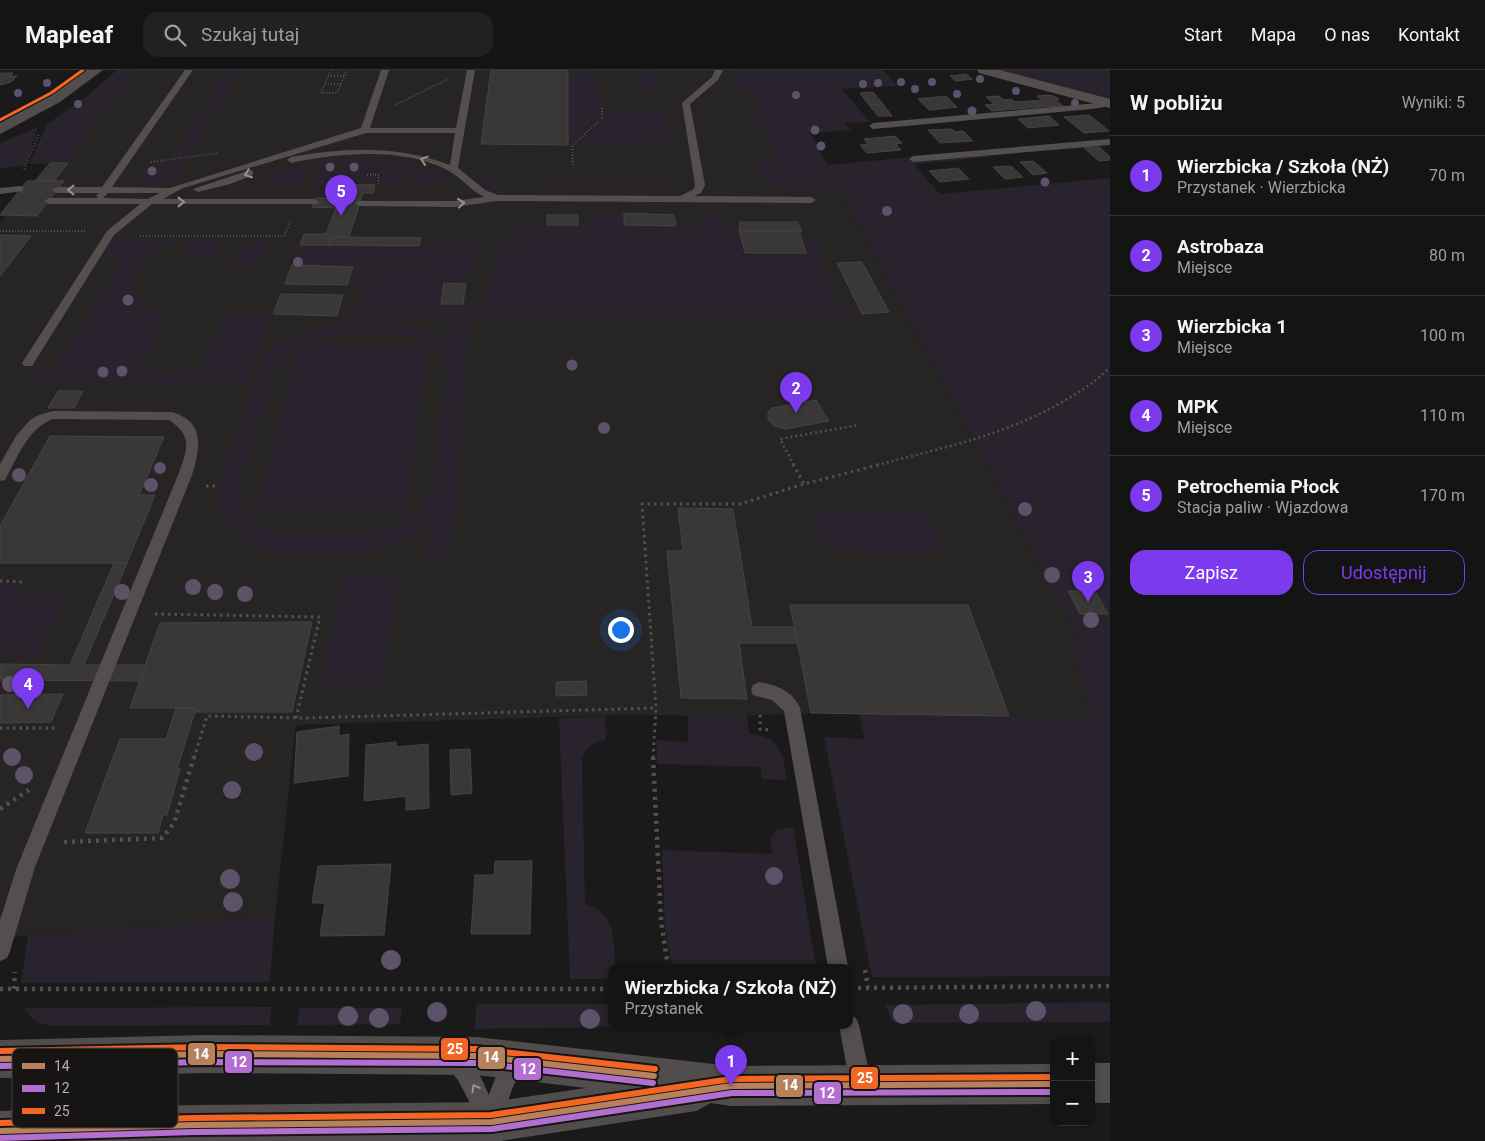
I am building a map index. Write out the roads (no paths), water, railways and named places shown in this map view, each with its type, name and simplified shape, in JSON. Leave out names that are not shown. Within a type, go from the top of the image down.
[{"type":"street","points":[[0,129],[55,99],[96,70]]},
{"type":"street","points":[[984,70],[1110,104]]},
{"type":"street","points":[[178,1055],[453,1056],[522,1060],[730,1086],[1050,1084]]},
{"type":"street","points":[[1095,1083],[1110,1083]]},
{"type":"street","points":[[28,1134],[492,1131],[730,1086]]},
{"type":"lane","points":[[98,202],[189,70]]},
{"type":"lane","points":[[365,130],[385,70]]},
{"type":"lane","points":[[453,170],[471,70]]},
{"type":"lane","points":[[670,200],[684,198],[698,191],[700,185],[699,176],[686,107],[691,98],[715,78],[719,70]]},
{"type":"lane","points":[[873,126],[1110,104]]},
{"type":"lane","points":[[28,364],[110,233],[149,202],[172,190],[250,164],[365,130],[460,131]]},
{"type":"lane","points":[[912,159],[1110,142]]},
{"type":"lane","points":[[57,190],[172,190],[204,188],[285,162],[336,152],[400,153],[453,170],[479,192],[497,198]]},
{"type":"lane","points":[[0,191],[20,190]]},
{"type":"lane","points":[[360,203],[454,204],[497,198],[812,200]]},
{"type":"lane","points":[[0,199],[11,200]]},
{"type":"lane","points":[[49,201],[314,202]]},
{"type":"lane","points":[[0,476],[26,432],[44,416],[172,416],[182,422],[190,431],[195,445],[185,475],[26,867],[0,951]]},
{"type":"lane","points":[[759,690],[784,697],[792,708],[837,964]]},
{"type":"lane","points":[[850,1029],[861,1085]]},
{"type":"lane","points":[[453,1056],[466,1072],[492,1131]]},
{"type":"lane","points":[[492,1131],[506,1077],[522,1060]]},
{"type":"place","name":"Petrochemia Płock","points":[[341,216]]},
{"type":"place","name":"Astrobaza","points":[[796,413]]},
{"type":"place","name":"Wierzbicka 1","points":[[1088,602]]},
{"type":"place","name":"MPK","points":[[28,709]]},
{"type":"place","name":"Wierzbicka / Szkoła (NŻ)","points":[[731,1086]]}]
